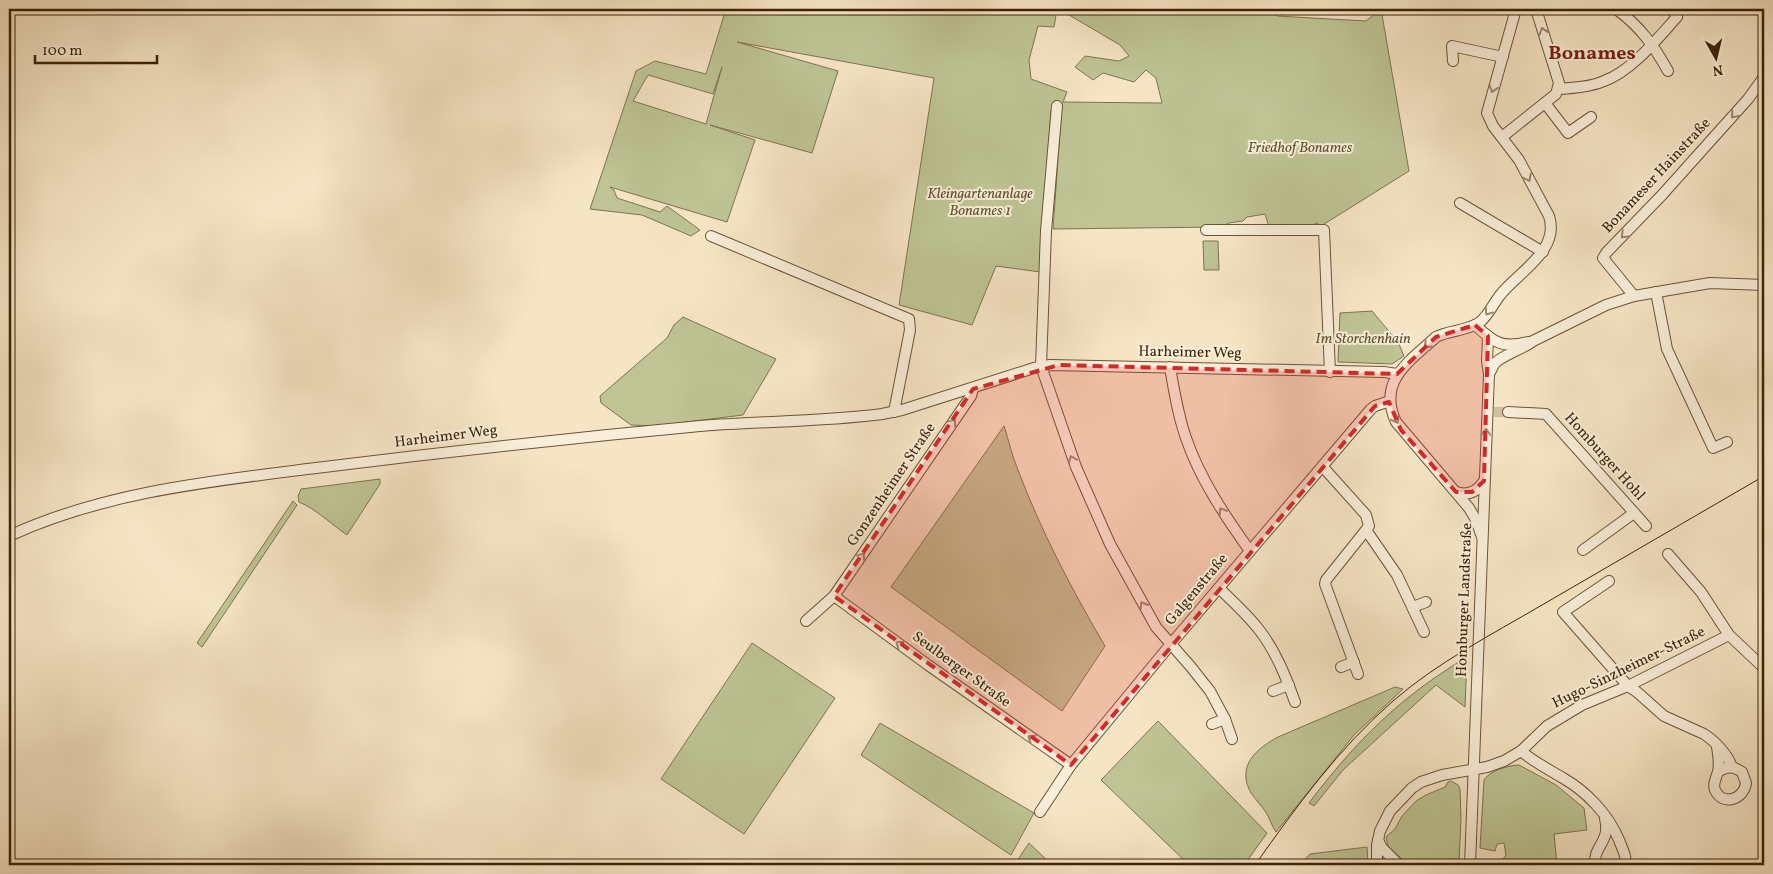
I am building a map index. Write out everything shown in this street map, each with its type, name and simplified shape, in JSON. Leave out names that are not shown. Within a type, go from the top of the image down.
[{"type":"street","points":[[1482,537],[1469,508],[1401,430],[1392,415],[1390,402],[1393,382],[1397,374],[1436,337],[1475,325],[1486,316],[1502,293],[1546,247],[1551,230],[1549,216],[1519,160],[1494,126],[1487,113],[1516,9]]},
{"type":"street","points":[[1502,137],[1556,94],[1558,89],[1559,84],[1536,9]]},
{"type":"street","points":[[1616,9],[1635,24],[1652,44],[1668,71]]},
{"type":"street","points":[[1558,89],[1594,84],[1610,79],[1624,70],[1677,17],[1672,9]]},
{"type":"street","points":[[1453,61],[1452,46],[1503,57]]},
{"type":"street","name":"Bonameser Hainstraße","points":[[1634,296],[1603,258],[1700,153],[1748,99],[1764,77]]},
{"type":"street","points":[[1545,103],[1568,133],[1591,117]]},
{"type":"street","points":[[1057,106],[1046,231],[1041,366],[1072,458],[1096,515],[1125,574],[1156,627],[1202,680],[1215,699],[1232,739]]},
{"type":"street","points":[[1460,203],[1542,252]]},
{"type":"street","points":[[1206,230],[1324,230],[1330,372]]},
{"type":"street","points":[[711,236],[909,319],[910,330],[894,412]]},
{"type":"street","points":[[1475,325],[1503,345],[1517,345],[1533,341],[1606,305],[1634,296],[1720,282],[1764,285]]},
{"type":"street","points":[[1656,292],[1667,349],[1713,448],[1727,442]]},
{"type":"street","name":"Homburger Landstraße","points":[[1470,865],[1484,481],[1491,411],[1487,361],[1488,336]]},
{"type":"street","points":[[1488,374],[1495,364],[1523,349],[1533,341]]},
{"type":"street","name":"Harheimer Weg","points":[[9,536],[28,527],[71,512],[139,494],[257,476],[533,442],[708,426],[864,416],[894,412],[973,389],[1041,366],[1170,367],[1384,372],[1397,374]]},
{"type":"street","points":[[1170,367],[1176,403],[1190,449],[1224,514],[1250,551]]},
{"type":"street","name":"Gonzenheimer Straße","points":[[806,621],[834,596],[971,396],[973,389]]},
{"type":"street","name":"Galgenstraße","points":[[1040,812],[1071,765],[1250,551],[1372,409],[1375,406],[1390,402]]},
{"type":"street","name":"Homburger Hohl","points":[[1508,412],[1546,414],[1646,526]]},
{"type":"street","points":[[1323,467],[1366,515],[1368,526],[1326,580],[1325,584],[1358,674]]},
{"type":"street","points":[[1456,492],[1461,494],[1472,492],[1484,481]]},
{"type":"street","points":[[1583,550],[1634,513]]},
{"type":"street","points":[[1366,530],[1387,559],[1414,607],[1424,632]]},
{"type":"street","points":[[1668,554],[1701,592],[1729,636],[1764,668]]},
{"type":"street","points":[[1609,581],[1563,612],[1628,686],[1664,716],[1704,734],[1729,759],[1732,767]]},
{"type":"street","points":[[1219,588],[1260,631],[1277,658],[1295,702]]},
{"type":"street","name":"Seulberger Straße","points":[[834,596],[936,671],[1071,765]]},
{"type":"street","points":[[1414,607],[1426,602]]},
{"type":"street","name":"Hugo-Sinzheimer-Straße","points":[[1377,865],[1377,839],[1390,812],[1404,794],[1421,782],[1442,775],[1495,765],[1520,751],[1547,726],[1582,705],[1628,686],[1729,636]]},
{"type":"street","points":[[1342,667],[1354,662]]},
{"type":"street","points":[[1274,691],[1289,685]]},
{"type":"street","points":[[1212,724],[1225,719]]},
{"type":"street","points":[[1717,747],[1718,772]]},
{"type":"street","points":[[1520,751],[1536,763],[1564,778],[1593,801],[1613,827],[1623,850],[1626,865]]},
{"type":"street","points":[[1732,767],[1742,772],[1746,783],[1745,789],[1737,798],[1723,798],[1716,791],[1714,779],[1718,772],[1732,767]]},
{"type":"street","points":[[1595,865],[1596,857],[1607,831],[1603,814]]},
{"type":"street","points":[[1377,839],[1382,848],[1399,865]]},
{"type":"street","points":[[1599,849],[1613,844],[1623,850]]},
{"type":"street","points":[[1384,865],[1388,863],[1399,865]]},
{"type":"highlighted area","points":[[1475,325],[1488,336],[1484,481],[1472,492],[1456,492],[1401,430],[1389,402],[1375,406],[1071,765],[834,596],[973,389],[1059,365],[1397,374],[1436,337]]},
{"type":"green space","points":[[726,9],[1057,9],[1054,27],[1038,26],[1029,60],[1031,79],[1067,92],[1063,102],[1162,103],[1156,78],[1146,70],[1134,82],[1103,73],[1093,80],[1075,67],[1085,56],[1119,61],[1129,56],[1120,45],[1059,9],[1272,9],[1277,16],[1366,21],[1381,9],[1409,171],[1321,226],[1317,223],[1308,227],[1269,227],[1265,214],[1247,217],[1243,221],[1229,223],[1221,227],[1053,229],[1062,103],[1051,110],[1040,272],[996,266],[972,325],[899,305],[934,78],[737,42],[838,71],[812,153],[710,125],[755,140],[727,222],[610,187],[614,190],[617,198],[660,212],[667,206],[700,230],[691,236],[642,215],[590,209],[636,71],[655,61],[706,74]],"holes":[[[722,67],[706,124],[633,101],[648,75],[713,94]]]},
{"type":"green space","points":[[1203,241],[1218,241],[1219,270],[1204,270]]},
{"type":"green space","name":"Im Storchenhain","points":[[1372,311],[1398,342],[1404,356],[1392,364],[1338,362],[1340,313]]},
{"type":"green space","points":[[683,317],[776,359],[743,415],[654,426],[631,425],[601,403],[600,396],[667,338],[674,325]]},
{"type":"green space","points":[[1004,426],[1016,465],[1047,538],[1105,646],[1062,711],[891,587]]},
{"type":"green space","points":[[380,479],[380,484],[347,535],[299,502],[298,496],[301,489]]},
{"type":"green space","points":[[293,501],[297,505],[202,647],[197,643]]},
{"type":"green space","points":[[752,643],[835,698],[744,834],[661,779]]},
{"type":"green space","points":[[1467,657],[1465,707],[1436,685],[1343,770],[1314,806],[1309,803],[1344,760],[1380,722],[1421,688]]},
{"type":"green space","points":[[1395,687],[1403,689],[1354,735],[1276,832],[1267,814],[1251,793],[1247,783],[1247,767],[1251,759],[1262,747],[1278,737]]},
{"type":"green space","points":[[1158,721],[1267,833],[1244,865],[1189,865],[1101,780]]},
{"type":"green space","points":[[880,723],[1034,813],[1011,855],[861,755]]},
{"type":"green space","points":[[1519,765],[1556,785],[1584,808],[1587,830],[1554,834],[1557,864],[1575,861],[1575,865],[1499,865],[1506,855],[1504,843],[1497,844],[1495,851],[1480,848],[1484,780],[1490,774],[1500,769]]},
{"type":"green space","points":[[1451,781],[1458,785],[1460,789],[1459,865],[1408,865],[1388,846],[1386,837],[1395,829],[1402,816],[1416,801],[1445,787]]},
{"type":"green space","points":[[1029,843],[1052,865],[1021,865],[1017,861]]},
{"type":"green space","points":[[1367,847],[1368,865],[1300,865],[1310,854]]},
{"type":"tunnel","points":[[1494,412],[1508,412]]},
{"type":"tram line","points":[[1255,865],[1302,800],[1336,758],[1373,719],[1410,687],[1465,650],[1764,476]]},
{"type":"district","name":"Bonames","points":[[1592,54]]},
{"type":"park label","name":"Friedhof Bonames","points":[[1300,148]]},
{"type":"park label","name":"Kleingartenanlage Bonames 1","points":[[980,202]]}]
